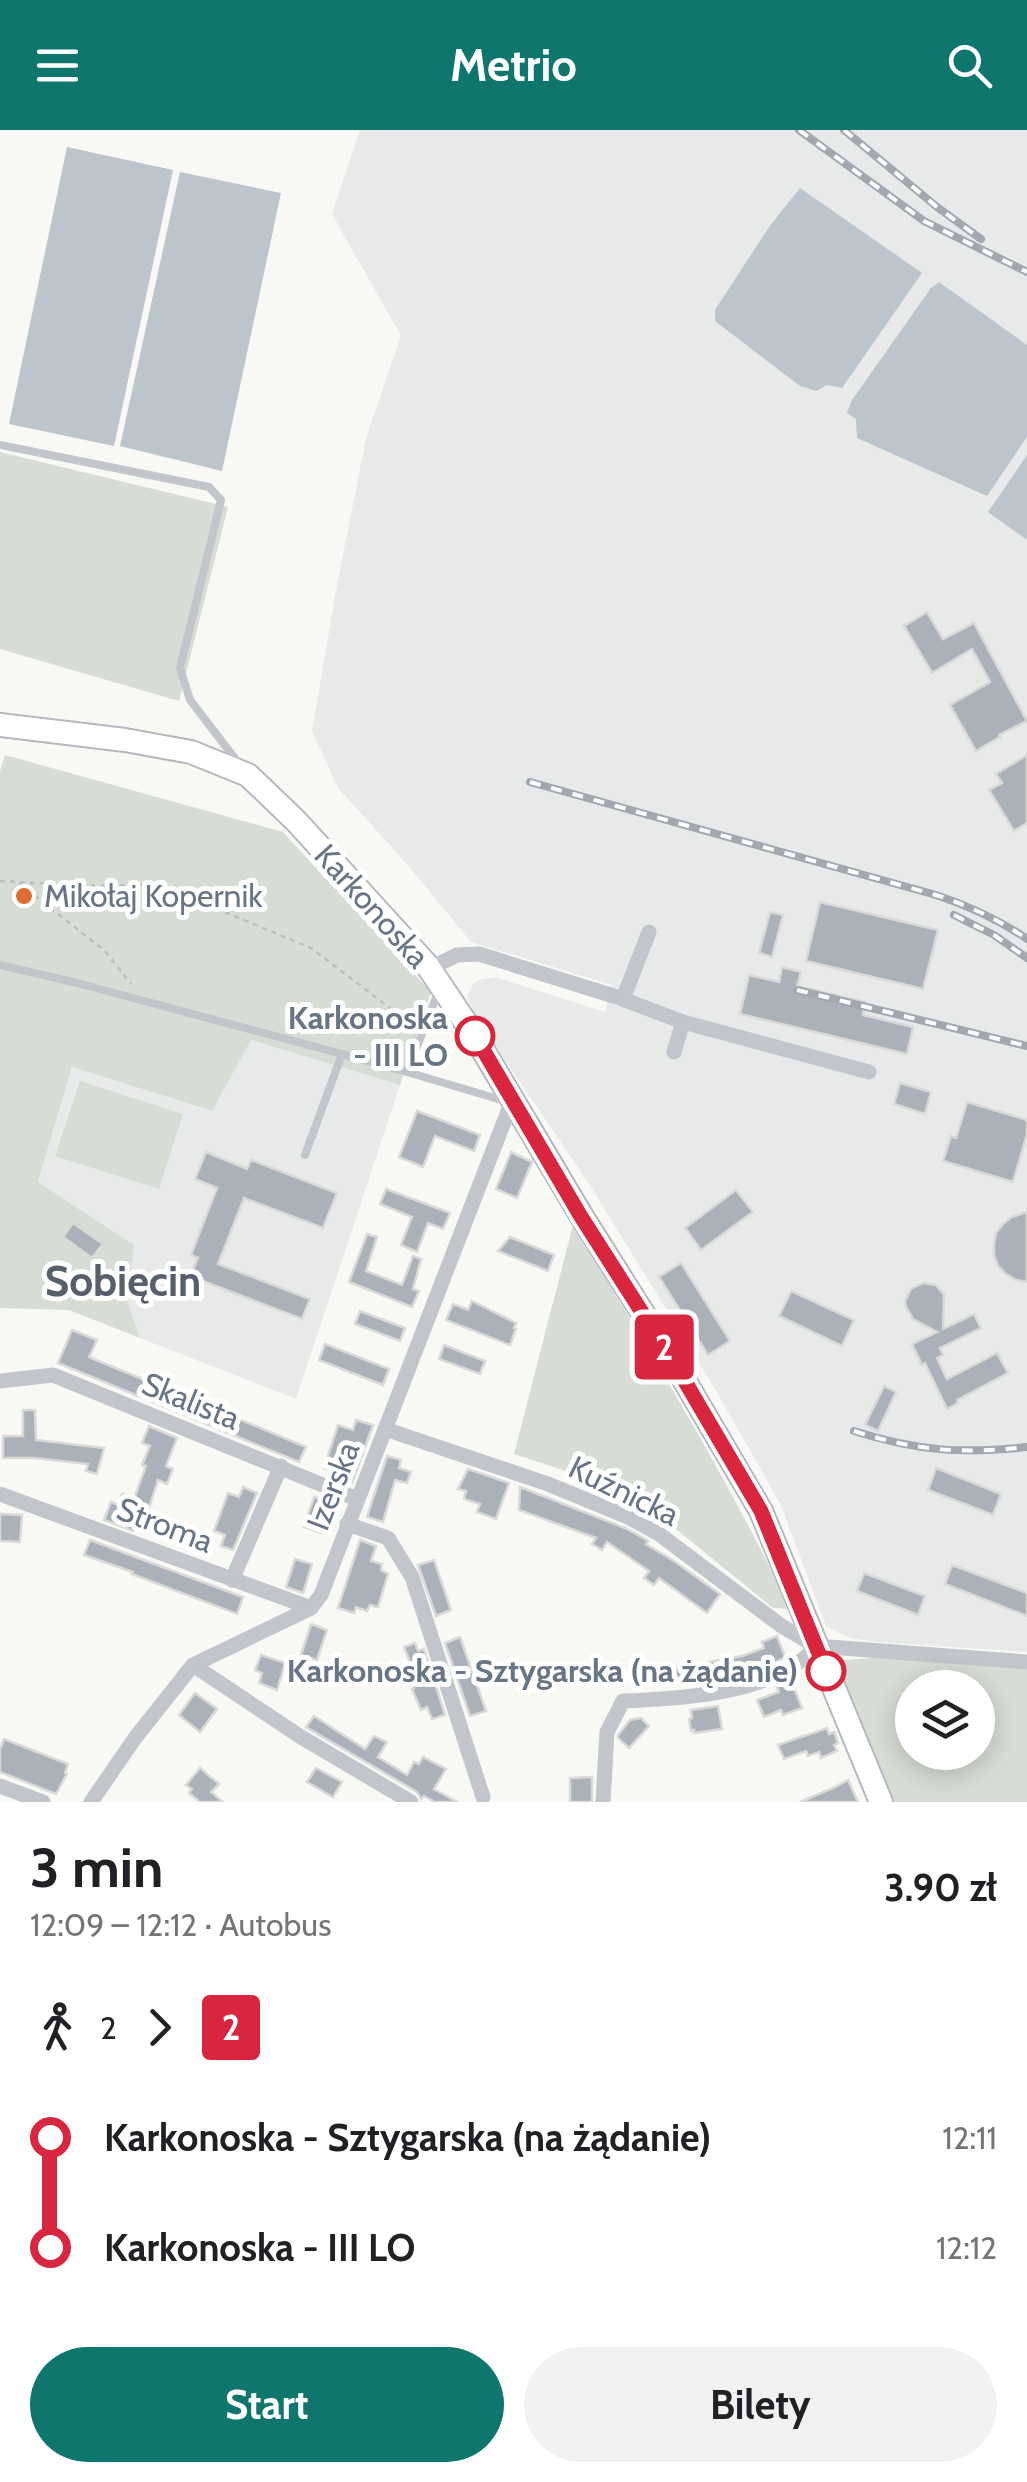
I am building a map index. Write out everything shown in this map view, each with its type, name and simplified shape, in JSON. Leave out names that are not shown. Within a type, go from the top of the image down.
[{"type":"main road","name":"Karkonoska","points":[[0,725],[191,752],[248,775],[296,820],[435,977],[748,1486],[881,1802]]},
{"type":"street","points":[[623,999],[649,932]]},
{"type":"street","points":[[435,977],[458,954],[479,954],[683,1022],[868,1072]]},
{"type":"street","points":[[674,1052],[683,1022]]},
{"type":"street","name":"Izerska","points":[[311,1608],[321,1595],[470,1205],[515,1102]]},
{"type":"street","name":"Skalista","points":[[0,1382],[53,1375],[357,1499]]},
{"type":"street","name":"Kuźnicka","points":[[385,1429],[548,1484],[628,1517],[658,1534],[783,1627],[816,1646]]},
{"type":"street","points":[[232,1580],[281,1466]]},
{"type":"street","name":"Stroma","points":[[0,1494],[311,1608]]},
{"type":"street","points":[[347,1524],[388,1538],[412,1577],[484,1797]]},
{"type":"street","points":[[90,1802],[193,1665],[311,1608]]},
{"type":"street","points":[[603,1802],[607,1732],[623,1702],[698,1697],[740,1687],[789,1670],[805,1660],[816,1646],[1027,1662]]},
{"type":"street","points":[[193,1665],[301,1737],[411,1802]]},
{"type":"street","points":[[0,1786],[42,1802]]},
{"type":"lane","points":[[0,444],[209,486],[221,500],[180,668],[190,700],[248,775]]},
{"type":"lane","points":[[0,965],[515,1102]]},
{"type":"lane","points":[[406,1072],[422,1033],[435,977]]},
{"type":"lane","points":[[305,1156],[342,1054]]},
{"type":"path","points":[[0,881],[146,885],[215,908],[311,948],[422,1033]]},
{"type":"path","points":[[18,882],[106,951],[144,1001]]},
{"type":"shaded area","points":[[360,130],[1027,130],[1027,1652],[877,1642],[850,1638],[826,1626],[782,1508],[767,1480],[591,1187],[476,1017],[467,997],[478,980],[495,977],[605,1012],[612,985],[471,942],[338,788],[312,731],[366,438],[401,336],[332,214]]},
{"type":"shaded area","points":[[67,147],[173,170],[114,446],[9,424]]},
{"type":"shaded area","points":[[180,172],[281,193],[222,471],[120,446]]},
{"type":"shaded area","points":[[800,188],[922,273],[842,388],[827,385],[816,391],[800,386],[715,321],[715,310],[769,227]]},
{"type":"shaded area","points":[[939,282],[1027,345],[1027,437],[987,496],[857,438],[856,419],[847,413],[852,400]]},
{"type":"shaded area","points":[[0,452],[228,507],[179,701],[0,649]]},
{"type":"shaded area","points":[[1027,455],[1027,540],[988,512]]},
{"type":"shaded area","points":[[5,755],[283,832],[431,992],[400,1085],[251,1040],[212,1111],[72,1067],[38,1182],[134,1245],[127,1300],[140,1338],[69,1310],[0,1308],[0,771]]},
{"type":"shaded area","points":[[250,1040],[400,1085],[296,1399],[140,1338],[127,1300],[134,1245],[38,1182],[72,1067],[211,1111]]},
{"type":"shaded area","points":[[80,1081],[183,1114],[159,1189],[55,1156]]},
{"type":"shaded area","points":[[573,1225],[714,1462],[790,1609],[773,1608],[660,1516],[560,1469],[514,1454]]},
{"type":"shaded area","points":[[884,1657],[1027,1665],[1027,1802],[889,1802],[833,1661]]},
{"type":"building","points":[[927,612],[943,639],[974,623],[1027,721],[976,751],[950,705],[990,682],[972,649],[932,673],[904,626]]},
{"type":"building","points":[[1027,755],[1027,823],[1014,831],[989,790],[1002,783],[996,774]]},
{"type":"building","points":[[820,902],[938,930],[923,989],[806,961]]},
{"type":"building","points":[[770,912],[783,915],[772,957],[759,953]]},
{"type":"building","points":[[782,967],[801,972],[797,986],[865,1002],[863,1015],[913,1027],[907,1054],[740,1014],[749,975],[779,982]]},
{"type":"building","points":[[900,1083],[931,1092],[925,1114],[894,1104]]},
{"type":"building","points":[[967,1102],[1027,1120],[1027,1134],[1013,1182],[943,1161],[951,1136],[956,1138]]},
{"type":"building","points":[[417,1111],[480,1135],[474,1151],[435,1136],[423,1167],[399,1157]]},
{"type":"building","points":[[206,1152],[247,1169],[251,1160],[337,1193],[323,1228],[244,1198],[218,1264],[310,1299],[302,1319],[190,1276],[198,1258],[191,1255],[217,1188],[195,1179]]},
{"type":"building","points":[[511,1152],[532,1162],[517,1198],[496,1189]]},
{"type":"building","points":[[386,1189],[450,1213],[443,1229],[428,1223],[417,1252],[401,1245],[412,1217],[380,1204]]},
{"type":"building","points":[[736,1190],[753,1212],[701,1250],[685,1228]]},
{"type":"building","points":[[1027,1212],[1027,1282],[1016,1280],[998,1266],[994,1244],[1003,1224]]},
{"type":"building","points":[[73,1223],[103,1244],[92,1258],[63,1237]]},
{"type":"building","points":[[367,1234],[377,1237],[366,1271],[402,1285],[413,1256],[421,1259],[413,1289],[419,1291],[412,1307],[349,1282]]},
{"type":"building","points":[[510,1237],[554,1255],[548,1271],[498,1251]]},
{"type":"building","points":[[681,1263],[730,1341],[708,1355],[659,1277]]},
{"type":"building","points":[[923,1283],[936,1285],[944,1295],[943,1329],[974,1314],[981,1328],[940,1348],[943,1355],[937,1358],[947,1379],[997,1353],[1008,1373],[947,1409],[912,1344],[937,1332],[913,1319],[906,1307],[911,1289]]},
{"type":"building","points":[[791,1291],[854,1320],[842,1346],[779,1316]]},
{"type":"building","points":[[472,1301],[516,1323],[510,1345],[446,1320],[453,1304],[468,1310]]},
{"type":"building","points":[[360,1311],[405,1328],[400,1341],[355,1324]]},
{"type":"building","points":[[72,1330],[97,1340],[89,1357],[306,1447],[299,1462],[58,1363]]},
{"type":"building","points":[[325,1344],[389,1369],[383,1385],[319,1360]]},
{"type":"building","points":[[444,1345],[485,1361],[480,1374],[439,1359]]},
{"type":"building","points":[[884,1386],[896,1392],[878,1431],[865,1425]]},
{"type":"building","points":[[23,1410],[35,1410],[36,1440],[104,1448],[97,1474],[86,1471],[88,1464],[3,1458],[3,1436],[23,1436]]},
{"type":"building","points":[[356,1420],[373,1425],[352,1483],[338,1479],[339,1473],[324,1468],[338,1425],[353,1430]]},
{"type":"building","points":[[149,1426],[177,1438],[166,1466],[173,1469],[167,1484],[158,1480],[149,1508],[143,1506],[133,1531],[104,1520],[111,1502],[118,1505],[122,1494],[134,1499],[146,1466],[142,1465],[150,1446],[142,1443]]},
{"type":"building","points":[[387,1456],[401,1460],[399,1468],[411,1472],[407,1483],[395,1480],[383,1522],[367,1517]]},
{"type":"building","points":[[936,1468],[1001,1494],[993,1515],[928,1490]]},
{"type":"building","points":[[468,1469],[509,1483],[496,1519],[477,1512],[480,1504],[464,1499],[466,1491],[458,1489]]},
{"type":"building","points":[[243,1487],[257,1493],[233,1550],[221,1546],[225,1535],[214,1531],[228,1493],[239,1497]]},
{"type":"building","points":[[520,1487],[625,1528],[720,1594],[707,1613],[659,1578],[654,1585],[644,1578],[649,1571],[607,1542],[602,1550],[592,1544],[596,1538],[519,1510]]},
{"type":"building","points":[[314,1497],[330,1502],[321,1533],[304,1527]]},
{"type":"building","points":[[0,1514],[22,1515],[20,1542],[0,1541]]},
{"type":"building","points":[[90,1540],[243,1597],[237,1614],[84,1555]]},
{"type":"building","points":[[360,1540],[376,1546],[371,1561],[382,1564],[381,1570],[388,1574],[378,1607],[370,1605],[367,1611],[356,1607],[354,1613],[338,1608]]},
{"type":"building","points":[[295,1559],[312,1564],[303,1593],[286,1587]]},
{"type":"building","points":[[434,1560],[451,1610],[436,1616],[418,1565]]},
{"type":"building","points":[[952,1565],[1027,1593],[1027,1616],[945,1584]]},
{"type":"building","points":[[864,1573],[925,1596],[918,1615],[857,1591]]},
{"type":"building","points":[[311,1624],[327,1630],[317,1660],[301,1655]]},
{"type":"building","points":[[777,1636],[785,1657],[773,1664],[758,1670],[756,1665],[717,1673],[718,1679],[706,1683],[675,1685],[672,1669],[742,1656],[764,1648],[762,1642]]},
{"type":"building","points":[[460,1637],[486,1711],[470,1716],[445,1643]]},
{"type":"building","points":[[415,1643],[418,1651],[424,1649],[445,1715],[432,1719],[427,1707],[421,1710],[412,1689],[407,1669],[412,1668],[404,1647]]},
{"type":"building","points":[[261,1655],[285,1663],[277,1690],[259,1683],[262,1673],[255,1670]]},
{"type":"building","points":[[791,1680],[802,1708],[764,1717],[757,1700],[779,1692],[777,1687]]},
{"type":"building","points":[[195,1693],[217,1709],[200,1732],[179,1715]]},
{"type":"building","points":[[718,1706],[722,1729],[691,1731],[691,1710]]},
{"type":"building","points":[[314,1716],[365,1749],[374,1736],[387,1742],[378,1757],[407,1775],[414,1762],[419,1764],[423,1757],[446,1769],[434,1789],[457,1802],[435,1802],[424,1796],[421,1799],[417,1792],[306,1727]]},
{"type":"building","points":[[641,1718],[649,1726],[629,1748],[618,1735],[630,1720]]},
{"type":"building","points":[[827,1728],[829,1734],[834,1732],[837,1751],[821,1758],[819,1752],[808,1756],[806,1751],[784,1759],[778,1745]]},
{"type":"building","points":[[4,1739],[68,1764],[56,1794],[0,1772]]},
{"type":"building","points":[[200,1768],[219,1784],[211,1792],[223,1802],[200,1802],[189,1793],[192,1789],[186,1785]]},
{"type":"building","points":[[316,1768],[342,1782],[333,1797],[307,1782]]},
{"type":"building","points":[[592,1777],[592,1802],[570,1802],[570,1778]]},
{"type":"building","points":[[848,1780],[858,1802],[800,1802],[833,1788]]},
{"type":"railway","points":[[799,130],[924,221],[1027,272]]},
{"type":"railway","points":[[844,130],[981,239]]},
{"type":"railway","points":[[530,782],[936,895],[983,914],[1027,939]]},
{"type":"railway","points":[[954,915],[994,935],[1027,958]]},
{"type":"railway","points":[[797,990],[1027,1046]]},
{"type":"railway","points":[[854,1431],[939,1449],[1027,1447]]},
{"type":"bus line","name":"2","points":[[475,1036],[580,1215],[741,1474],[761,1511],[826,1671]]},
{"type":"place","name":"Mikołaj Kopernik","points":[[24,896]]},
{"type":"place","name":"Karkonoska - III LO","points":[[475,1036]]},
{"type":"place","name":"Karkonoska - Sztygarska (na żądanie)","points":[[826,1671]]},
{"type":"district","name":"Sobięcin","points":[[123,1281]]}]
